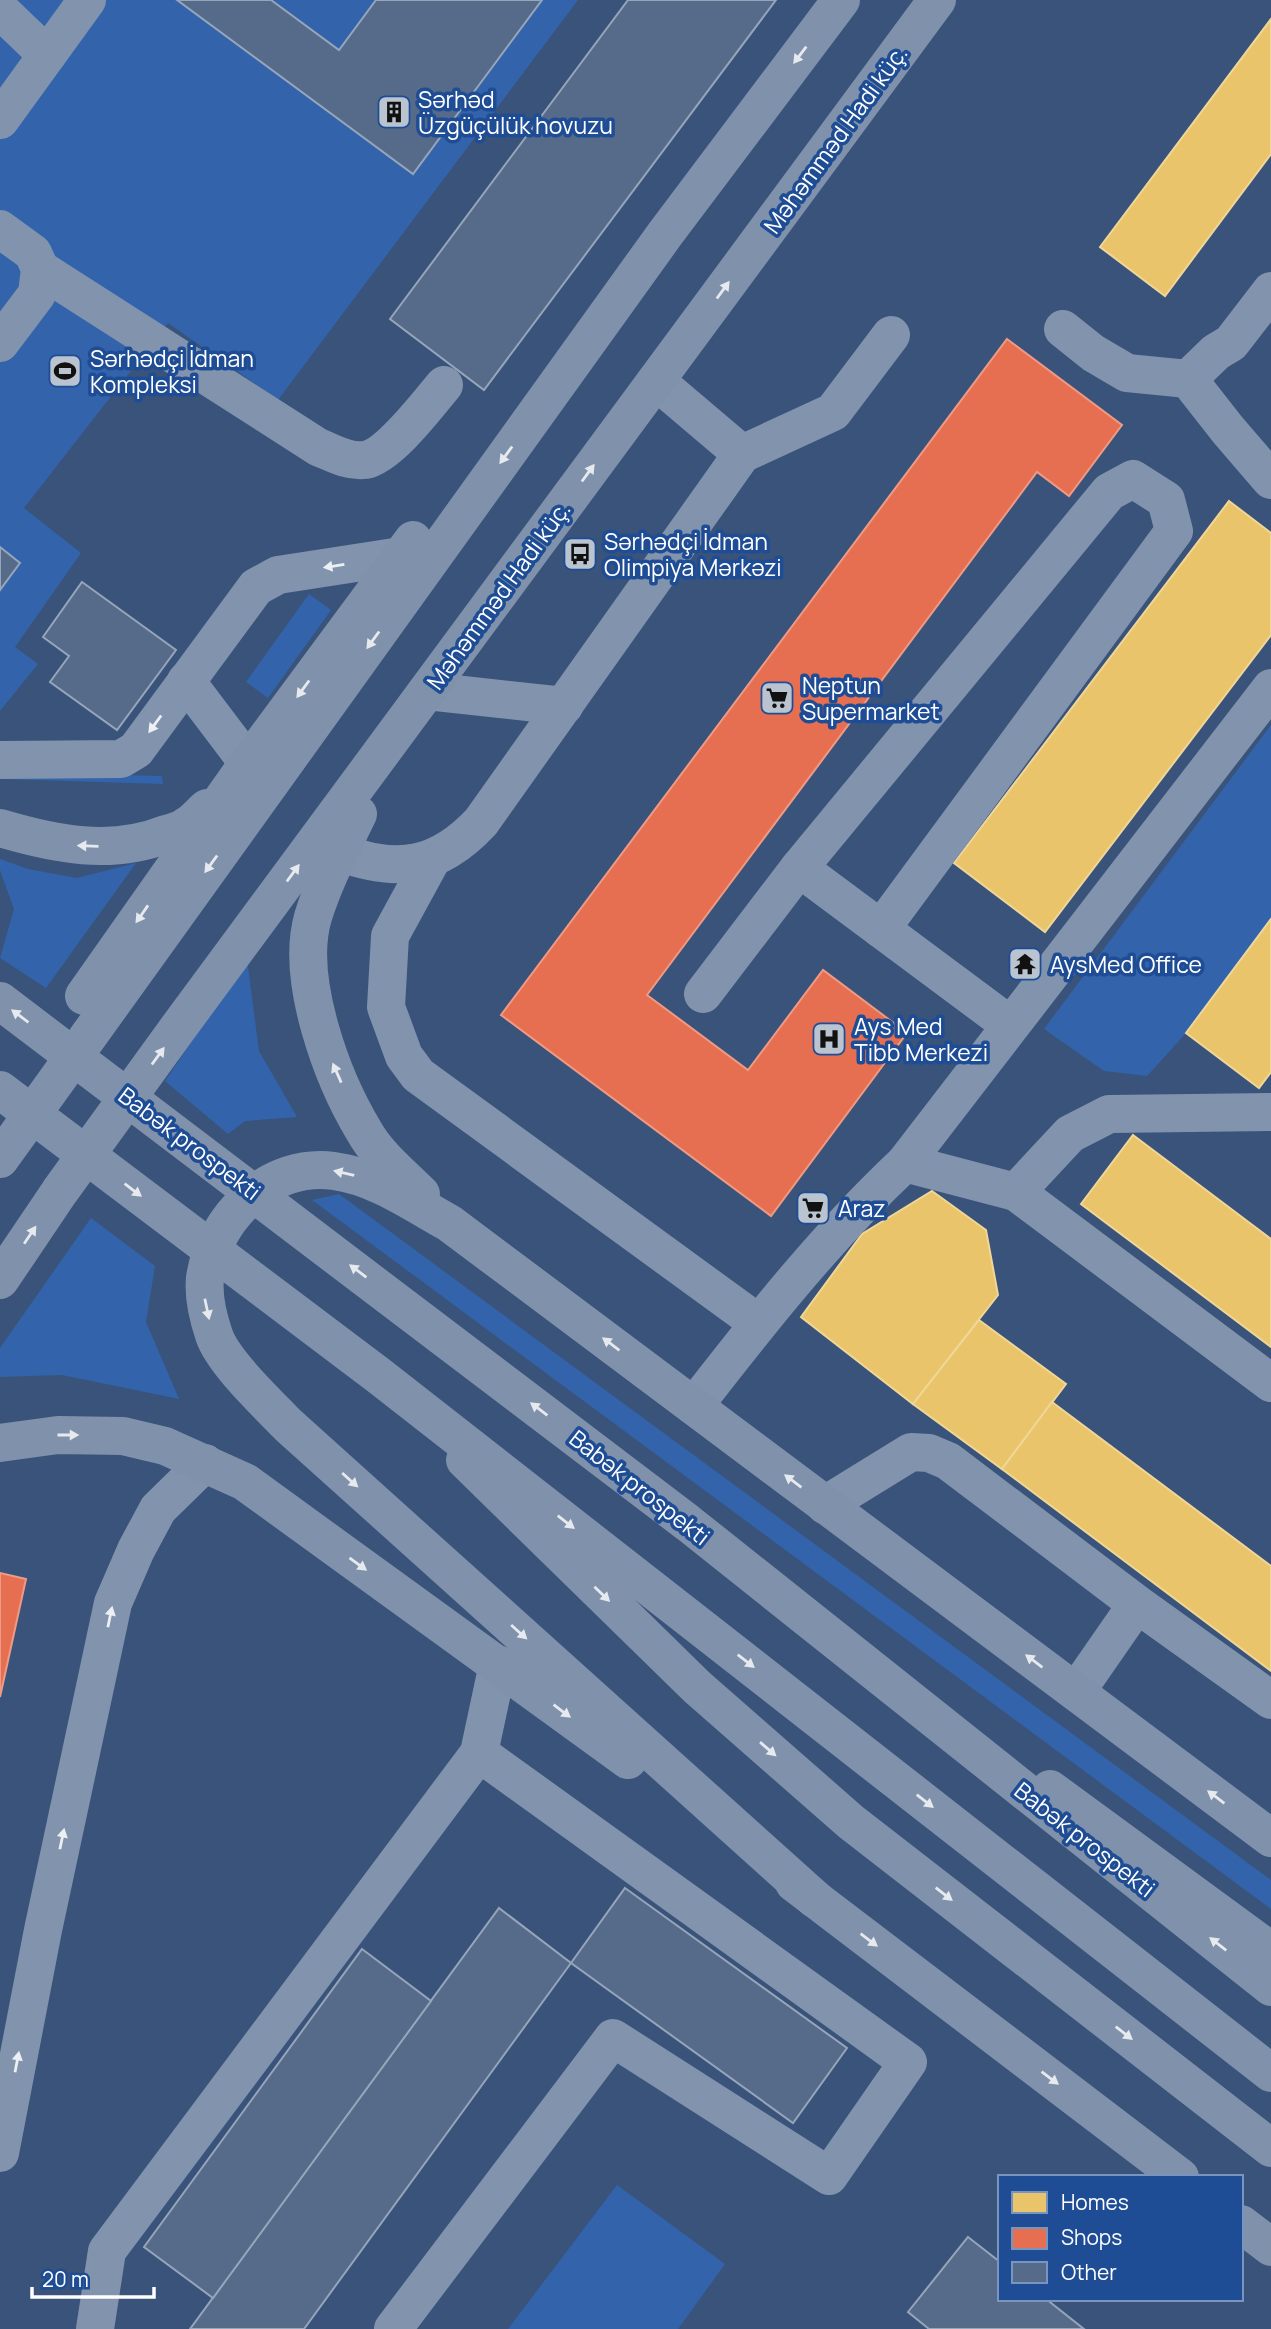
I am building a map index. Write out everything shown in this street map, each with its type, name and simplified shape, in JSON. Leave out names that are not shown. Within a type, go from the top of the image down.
[{"type":"main road","points":[[0,1159],[665,234],[841,0]]},
{"type":"main road","name":"Məhəmməd Hadi küç.","points":[[0,1280],[60,1191],[937,0]]},
{"type":"main road","points":[[0,1117],[248,762],[559,342],[665,234]]},
{"type":"main road","points":[[419,703],[339,852],[313,918],[309,951],[317,1020],[332,1064],[365,1133],[389,1162],[449,1223]]},
{"type":"main road","points":[[0,828],[45,841],[86,846],[123,845],[155,839],[186,827],[216,800],[248,762]]},
{"type":"main road","name":"Babək prospekti","points":[[0,1001],[688,1523],[1271,1987]]},
{"type":"main road","points":[[0,1090],[378,1375],[1271,2073]]},
{"type":"main road","points":[[815,1899],[288,1425],[240,1374],[215,1338],[205,1301],[205,1278],[215,1240],[236,1208],[267,1184],[299,1172],[332,1170],[370,1179],[449,1223],[1271,1838]]},
{"type":"main road","points":[[378,1375],[697,1687],[851,1822],[1271,2147]]},
{"type":"main road","points":[[0,1443],[58,1435],[123,1436],[164,1446],[245,1482],[498,1664],[815,1899],[1177,2175]]},
{"type":"main road","points":[[688,1523],[1271,1951]]},
{"type":"main road","points":[[1243,2225],[1271,2246]]},
{"type":"street","points":[[0,120],[87,0]]},
{"type":"street","points":[[0,10],[47,55]]},
{"type":"street","points":[[0,229],[33,253],[40,269],[37,294],[0,343]]},
{"type":"street","points":[[40,269],[318,447],[348,459],[368,460],[396,440],[444,385]]},
{"type":"street","points":[[1188,379],[1216,352],[1231,344],[1271,291]]},
{"type":"street","points":[[1063,329],[1127,373],[1188,379],[1271,480]]},
{"type":"street","points":[[339,852],[368,863],[391,866],[432,859],[463,842],[481,822],[742,454],[833,412],[891,334]]},
{"type":"street","points":[[656,381],[742,454]]},
{"type":"street","points":[[703,994],[799,868],[1109,492],[1133,478],[1166,500],[1174,531],[881,929]]},
{"type":"street","points":[[0,760],[121,759],[136,750],[256,587],[278,575],[401,555]]},
{"type":"street","points":[[187,681],[248,762]]},
{"type":"street","points":[[694,1406],[758,1323],[866,1199],[905,1163],[1271,688]]},
{"type":"street","points":[[419,703],[564,706]]},
{"type":"street","points":[[432,859],[390,936],[386,1007],[404,1056],[418,1075],[758,1323]]},
{"type":"street","points":[[799,868],[1010,1025]]},
{"type":"street","points":[[1016,1192],[1070,1134],[1109,1115],[1271,1112]]},
{"type":"street","points":[[905,1163],[1016,1192],[1271,1383]]},
{"type":"street","points":[[825,1505],[911,1452],[929,1453],[947,1461],[1271,1700]]},
{"type":"street","points":[[0,2153],[43,1930],[113,1603],[136,1550],[158,1509],[205,1463]]},
{"type":"street","points":[[1076,1692],[1138,1604]]},
{"type":"street","points":[[94,2329],[107,2251],[479,1753],[498,1664]]},
{"type":"street","points":[[393,2329],[613,2038],[828,2176],[908,2062],[479,1753]]},
{"type":"shaded area","name":"Sərhədçi İdman Kompleksi","points":[[0,0],[578,0],[278,400],[168,323],[24,508],[81,553],[15,647],[38,664],[0,711]]},
{"type":"shaded area","points":[[309,594],[331,610],[268,698],[246,682]]},
{"type":"shaded area","points":[[1271,725],[1271,919],[1186,1033],[1147,1076],[1104,1071],[1044,1029]]},
{"type":"shaded area","points":[[0,772],[162,776],[163,784],[0,779]]},
{"type":"shaded area","points":[[0,859],[28,869],[77,878],[136,863],[46,988],[0,958],[14,909],[0,870]]},
{"type":"shaded area","points":[[247,959],[259,1051],[297,1117],[245,1121],[228,1134],[165,1081]]},
{"type":"shaded area","points":[[339,1194],[1271,1880],[1271,1909],[312,1200]]},
{"type":"shaded area","points":[[91,1218],[155,1266],[146,1322],[179,1399],[62,1375],[0,1377],[0,1348]]},
{"type":"shaded area","points":[[617,2185],[725,2264],[678,2329],[508,2329]]},
{"type":"building: Homes","points":[[1271,19],[1271,154],[1165,296],[1100,247]]},
{"type":"building: Homes","points":[[1229,501],[1271,533],[1271,635],[1045,932],[954,863]]},
{"type":"building: Homes","points":[[1271,919],[1271,1072],[1259,1088],[1186,1033]]},
{"type":"building: Homes","points":[[1133,1135],[1271,1239],[1271,1347],[1081,1204]]},
{"type":"building: Homes","points":[[932,1191],[986,1230],[998,1295],[913,1404],[801,1317],[862,1234]]},
{"type":"building: Homes","points":[[979,1320],[1066,1384],[1002,1469],[913,1404]]},
{"type":"building: Homes","points":[[1052,1402],[1271,1566],[1271,1671],[1002,1469]]},
{"type":"building: Shops","points":[[1007,339],[1122,425],[1069,496],[1037,472],[647,995],[748,1070],[823,970],[907,1033],[771,1216],[501,1015]]},
{"type":"building: Shops","points":[[0,1573],[26,1579],[0,1697]]},
{"type":"building: Other","name":"Sərhəd Üzgüçülük hovuzu","points":[[177,0],[271,0],[339,50],[376,0],[542,0],[413,174]]},
{"type":"building: Other","points":[[628,0],[776,0],[484,390],[390,319]]},
{"type":"building: Other","points":[[0,547],[20,563],[0,590]]},
{"type":"building: Other","points":[[82,582],[176,650],[117,730],[50,682],[69,656],[43,637]]},
{"type":"building: Other","points":[[625,1888],[847,2048],[793,2123],[571,1963]]},
{"type":"building: Other","points":[[499,1908],[571,1963],[304,2329],[190,2329]]},
{"type":"building: Other","points":[[362,1949],[431,2001],[213,2298],[144,2247]]},
{"type":"building: Other","points":[[968,2237],[998,2260],[998,2301],[1049,2301],[1084,2329],[929,2329],[908,2312]]},
{"type":"place","name":"Sərhəd Üzgüçülük hovuzu","points":[[394,112]]},
{"type":"place","name":"Sərhədçi İdman Kompleksi","points":[[65,371]]},
{"type":"place","name":"Sərhədçi İdman Olimpiya Mərkəzi","points":[[580,554]]},
{"type":"place","name":"Neptun Supermarket","points":[[777,698]]},
{"type":"place","name":"AysMed Office","points":[[1025,964]]},
{"type":"place","name":"Ays Med Tibb Merkezi","points":[[829,1039]]},
{"type":"place","name":"Araz","points":[[813,1208]]}]
